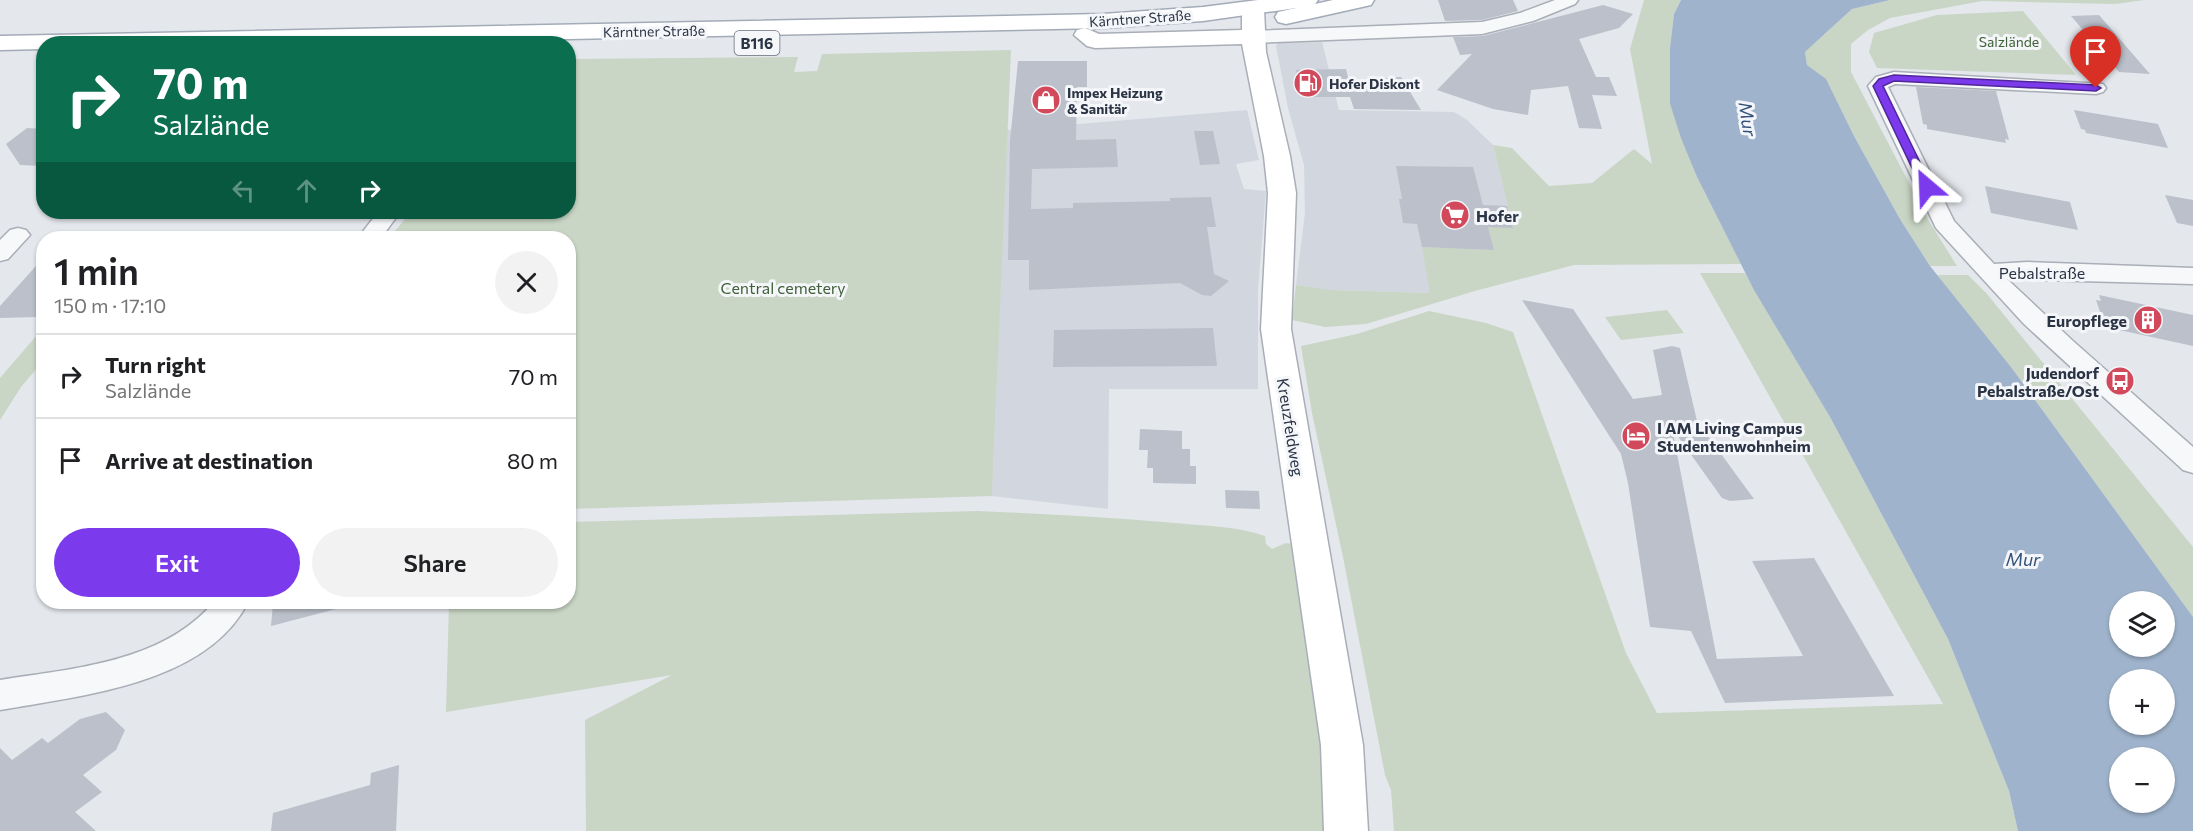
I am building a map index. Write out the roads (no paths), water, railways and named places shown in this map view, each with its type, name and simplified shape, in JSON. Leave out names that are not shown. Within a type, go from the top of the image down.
[{"type":"main road","name":"Kärntner Straße","points":[[576,46],[1085,35],[1095,41],[1213,36],[1253,17],[1307,0]]},
{"type":"main road","name":"Kärntner Straße","points":[[576,37],[1253,17],[1363,0]]},
{"type":"main road","name":"Kreuzfeldweg","points":[[1253,17],[1280,174],[1281,213],[1276,329],[1342,745],[1346,831]]},
{"type":"main road","name":"Kärntner Straße","points":[[0,44],[36,44]]},
{"type":"main road","points":[[0,57],[36,57]]},
{"type":"street","name":"Kärntner Straße","points":[[1253,17],[1482,28],[1510,23],[1554,8],[1569,0]]},
{"type":"street","points":[[1989,272],[1944,223],[1878,86],[1883,81],[1894,78],[2096,88]]},
{"type":"street","points":[[374,231],[384,219]]},
{"type":"street","points":[[0,254],[9,235]]},
{"type":"street","name":"Pebalstraße","points":[[1989,272],[2027,270],[2193,276]]},
{"type":"street","name":"Pebalstraße","points":[[1989,272],[2014,300],[2193,463]]},
{"type":"street","points":[[0,695],[116,675],[179,650],[213,625],[226,609]]},
{"type":"water","name":"Mur","points":[[1681,0],[1890,0],[1852,9],[1805,52],[1807,65],[1826,79],[1854,136],[1900,219],[1930,266],[2011,367],[2174,591],[2109,591],[2109,657],[2175,657],[2175,592],[2193,617],[2193,831],[2018,831],[2009,791],[1948,639],[1830,417],[1754,290],[1697,177],[1670,104],[1670,48],[1674,14]]},
{"type":"place","name":"Hofer Diskont","points":[[1308,83]]},
{"type":"place","name":"Impex Heizung & Sanitär","points":[[1046,100]]},
{"type":"place","name":"Hofer","points":[[1455,215]]},
{"type":"place","name":"Europflege","points":[[2148,320]]},
{"type":"place","name":"Judendorf Pebalstraße/Ost","points":[[2120,381]]},
{"type":"place","name":"I AM Living Campus Studentenwohnheim","points":[[1636,436]]},
{"type":"park label","name":"Salzlände","points":[[2009,41]]},
{"type":"park label","name":"Central cemetery","points":[[783,287]]}]
